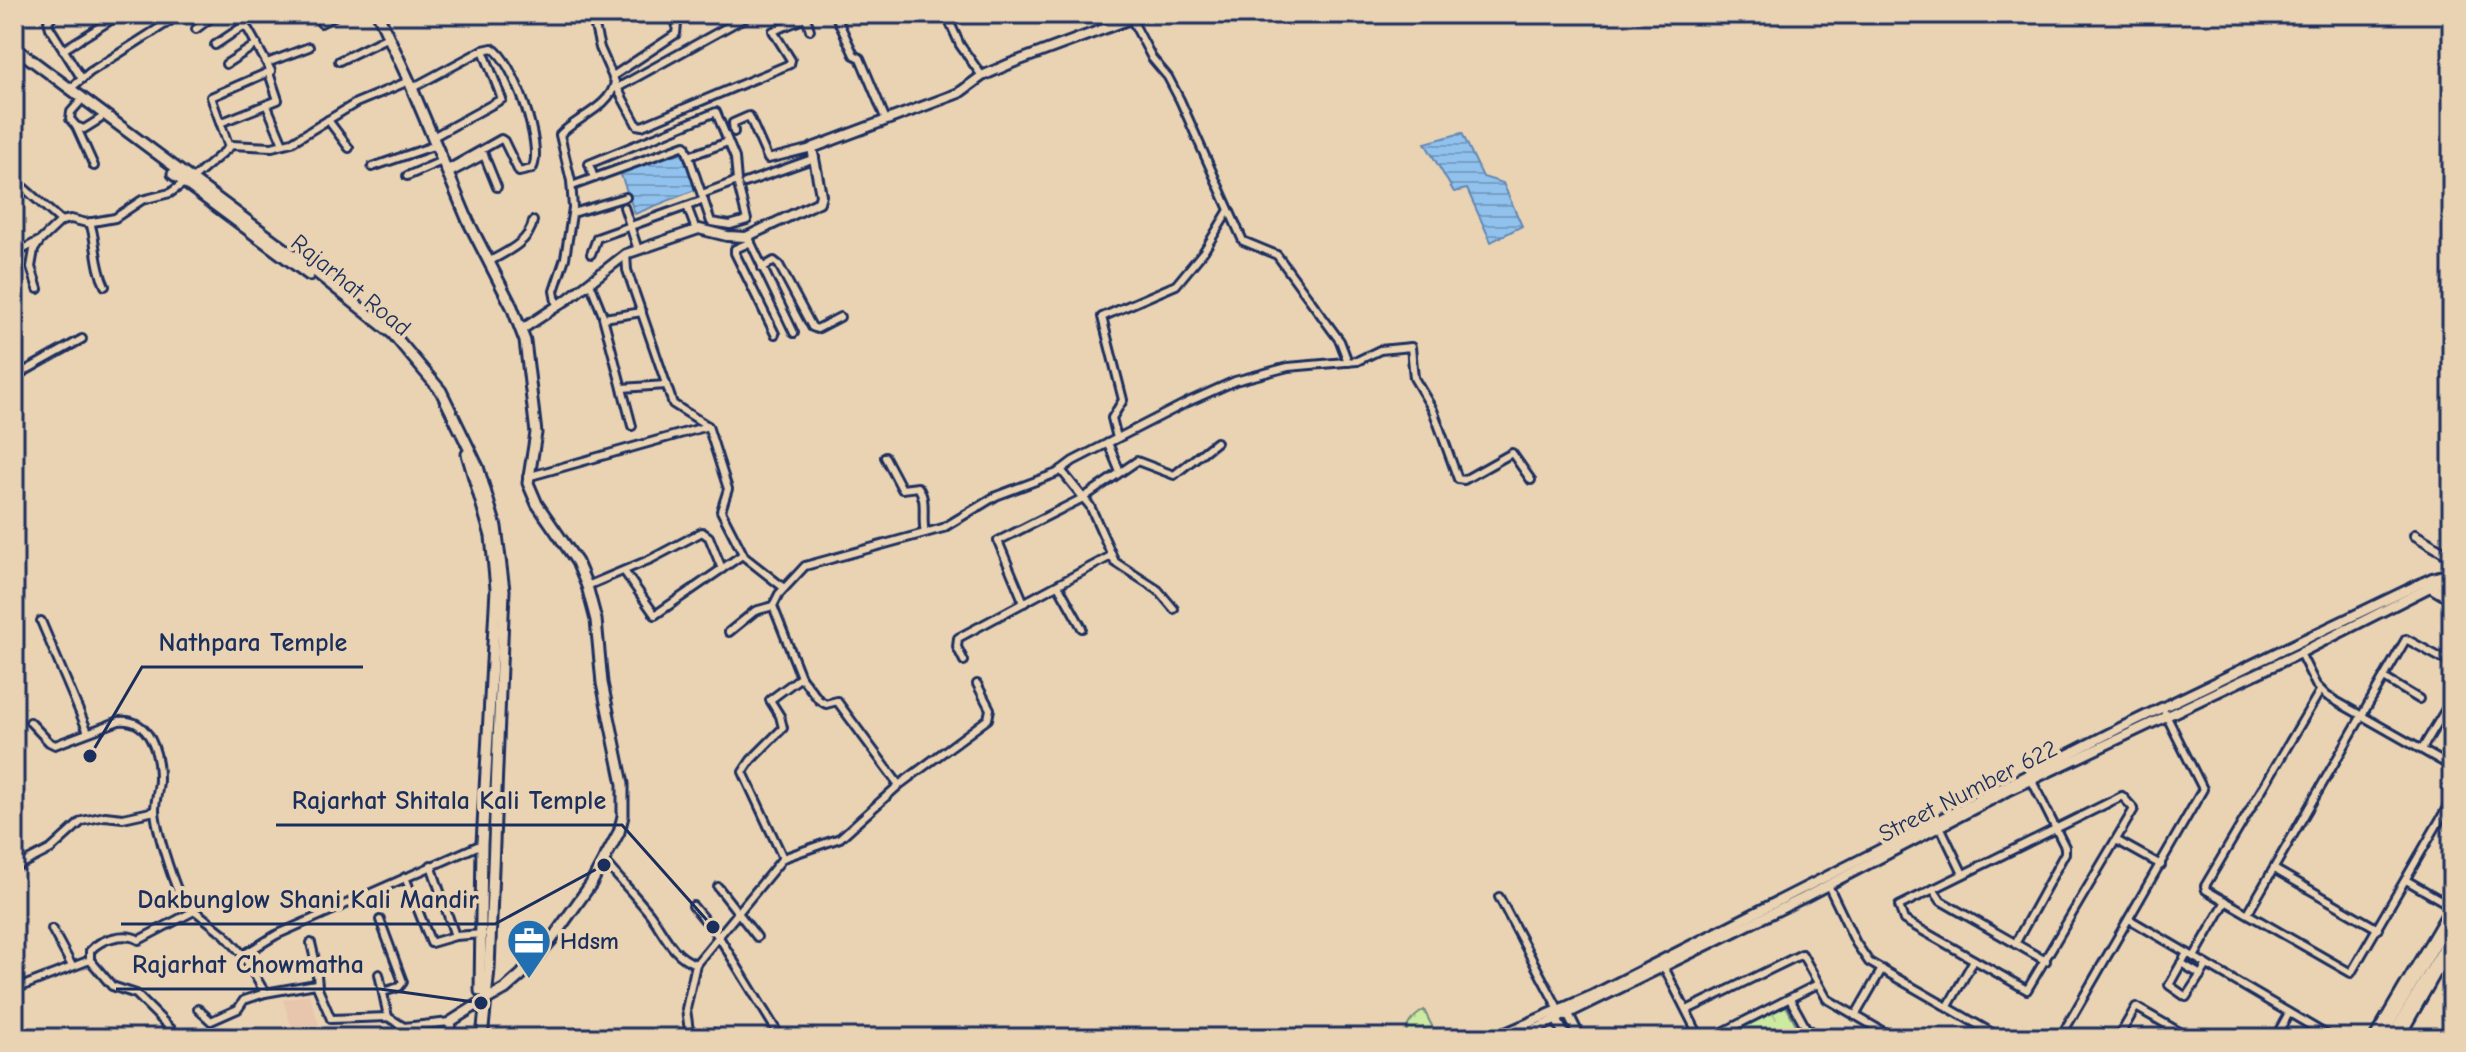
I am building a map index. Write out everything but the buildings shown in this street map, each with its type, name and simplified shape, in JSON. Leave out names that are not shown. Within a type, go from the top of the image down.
[{"type":"main road","points":[[378,14],[445,168],[521,330],[536,422],[536,442],[527,477],[532,496],[570,550],[587,586],[596,620],[602,683],[623,784],[621,826],[604,861],[567,918],[529,967],[505,989],[482,1003]]},
{"type":"main road","points":[[14,47],[187,182],[323,277],[393,334],[441,391],[478,467],[496,527],[504,590],[486,933],[489,969],[482,1003],[480,1038]]},
{"type":"main road","name":"Rajarhat Road","points":[[14,54],[334,293],[403,351],[434,393],[466,451],[491,536],[496,589],[482,844],[486,933]]},
{"type":"main road","points":[[2381,1038],[2452,915]]},
{"type":"main road","points":[[2391,1038],[2452,934]]},
{"type":"street","points":[[55,14],[48,21],[82,79]]},
{"type":"street","points":[[70,89],[170,21],[173,14]]},
{"type":"street","points":[[196,29],[216,14]]},
{"type":"street","points":[[220,123],[275,103],[279,97],[267,63],[236,14]]},
{"type":"street","points":[[321,23],[338,14]]},
{"type":"street","points":[[592,14],[600,48],[616,86],[637,125],[642,126],[790,64],[791,60],[773,31],[806,16],[810,30]]},
{"type":"street","points":[[613,76],[676,34],[678,28],[670,14]]},
{"type":"street","points":[[557,307],[554,291],[565,258],[573,213],[572,186],[560,135],[604,101],[616,86],[738,17],[751,14]]},
{"type":"street","points":[[835,14],[854,55],[860,58],[886,120]]},
{"type":"street","points":[[949,15],[960,45],[982,76]]},
{"type":"street","points":[[734,132],[733,123],[749,116],[768,159],[812,148],[959,93],[982,76],[1131,16],[1152,58],[1168,77],[1180,100],[1243,241],[1277,255],[1340,341],[1348,362]]},
{"type":"street","points":[[63,50],[111,20]]},
{"type":"street","points":[[215,45],[245,25]]},
{"type":"street","points":[[339,61],[388,37]]},
{"type":"street","points":[[226,64],[257,44]]},
{"type":"street","points":[[267,63],[309,47]]},
{"type":"street","points":[[14,254],[40,241],[61,221],[90,222],[120,216],[137,203],[170,193],[229,147],[283,144],[304,135],[356,103],[411,84],[492,48],[502,55],[527,110],[535,165],[523,173],[519,172],[501,139],[445,168]]},
{"type":"street","points":[[372,167],[434,141],[502,99],[483,50]]},
{"type":"street","points":[[229,147],[211,97],[269,73]]},
{"type":"street","points":[[79,103],[71,112],[70,119],[94,166]]},
{"type":"street","points":[[267,106],[283,144]]},
{"type":"street","points":[[572,186],[685,145],[711,222],[730,225],[747,220],[735,158],[716,112],[589,164],[594,178]]},
{"type":"street","points":[[76,126],[84,129],[100,119]]},
{"type":"street","points":[[328,120],[349,148]]},
{"type":"street","points":[[689,156],[728,142]]},
{"type":"street","points":[[775,334],[735,249],[819,202],[821,195],[812,148]]},
{"type":"street","points":[[407,176],[484,155],[497,187]]},
{"type":"street","points":[[591,254],[597,238],[687,206],[741,182],[815,158]]},
{"type":"street","points":[[14,179],[61,221]]},
{"type":"street","points":[[573,213],[626,197]]},
{"type":"street","points":[[687,206],[696,230]]},
{"type":"street","points":[[624,207],[638,250]]},
{"type":"street","points":[[1117,438],[1112,418],[1123,400],[1102,317],[1176,285],[1204,251],[1229,210]]},
{"type":"street","points":[[488,262],[525,237],[532,229],[533,221]]},
{"type":"street","points":[[90,222],[97,242],[99,271],[105,286]]},
{"type":"street","points":[[521,330],[557,307],[626,254],[696,230],[749,239]]},
{"type":"street","points":[[749,239],[794,333]]},
{"type":"street","points":[[38,289],[31,259],[40,241]]},
{"type":"street","points":[[626,254],[627,270],[673,404],[708,426],[728,489],[721,511],[744,556],[784,588]]},
{"type":"street","points":[[762,268],[774,261],[779,265],[812,327],[817,329],[840,317]]},
{"type":"street","points":[[590,283],[603,317],[632,426]]},
{"type":"street","points":[[603,317],[642,312]]},
{"type":"street","points":[[14,377],[82,339]]},
{"type":"street","points":[[729,632],[755,611],[773,606],[784,588],[805,566],[947,526],[996,496],[1061,470],[1070,462],[1235,381],[1288,367],[1357,361],[1380,350],[1411,347],[1414,378],[1433,408],[1458,479],[1464,480],[1512,453],[1531,480]]},
{"type":"street","points":[[622,388],[666,385]]},
{"type":"street","points":[[527,477],[708,426]]},
{"type":"street","points":[[1024,603],[997,542],[1083,498],[1140,460],[1174,475],[1216,442]]},
{"type":"street","points":[[1108,443],[1120,472]]},
{"type":"street","points":[[885,457],[902,489],[920,489],[925,499],[921,515],[925,533]]},
{"type":"street","points":[[1061,470],[1091,509],[1111,556],[1119,566],[1158,590],[1174,609]]},
{"type":"street","points":[[587,586],[702,532],[709,537],[722,569]]},
{"type":"street","points":[[2415,535],[2452,557]]},
{"type":"street","points":[[624,571],[657,615],[744,556]]},
{"type":"street","points":[[964,661],[957,647],[958,638],[1111,556]]},
{"type":"street","points":[[2060,1038],[2203,789],[2165,713],[2443,575],[2452,577]]},
{"type":"street","points":[[2433,582],[2452,591]]},
{"type":"street","points":[[2433,582],[2452,600]]},
{"type":"street","name":"Street Number 622","points":[[1494,1038],[1663,965],[1828,885],[2165,713],[2300,653],[2433,582]]},
{"type":"street","points":[[1058,585],[1082,628]]},
{"type":"street","points":[[773,606],[801,677],[819,700],[826,704],[837,701],[899,785]]},
{"type":"street","points":[[41,621],[88,732]]},
{"type":"street","points":[[2248,913],[2407,638],[2452,664]]},
{"type":"street","points":[[2300,653],[2320,691],[2452,767]]},
{"type":"street","points":[[783,858],[743,772],[783,728],[770,700],[801,677]]},
{"type":"street","points":[[2384,678],[2419,699]]},
{"type":"street","points":[[690,1038],[686,1006],[696,964],[738,912],[783,858],[840,838],[899,785],[988,719],[990,709],[977,684]]},
{"type":"street","points":[[2320,691],[2205,886],[2206,890],[2351,973],[2452,799]]},
{"type":"street","points":[[2422,749],[2452,699]]},
{"type":"street","name":"Street Number 622","points":[[1518,1038],[1560,1012],[1927,824],[2122,727],[2165,713]]},
{"type":"street","points":[[30,722],[54,745],[119,721],[130,720],[140,724],[158,758],[155,811],[174,882],[184,902],[224,934],[243,955],[265,993]]},
{"type":"street","points":[[2015,944],[2065,853],[2032,781]]},
{"type":"street","points":[[2122,796],[2134,809],[2116,840],[2027,990],[1900,916],[1899,906],[2122,796]]},
{"type":"street","points":[[14,868],[51,849],[82,821],[105,816],[123,818],[155,811]]},
{"type":"street","points":[[1940,826],[1963,874]]},
{"type":"street","points":[[2116,840],[2161,865]]},
{"type":"street","points":[[243,955],[276,935],[482,844]]},
{"type":"street","points":[[604,861],[680,955],[696,964]]},
{"type":"street","points":[[431,865],[455,936]]},
{"type":"street","points":[[2274,869],[2378,929]]},
{"type":"street","points":[[405,877],[431,943],[455,936],[486,933]]},
{"type":"street","points":[[2374,1038],[2452,905],[2406,880]]},
{"type":"street","points":[[1828,885],[1869,962],[2001,1038]]},
{"type":"street","points":[[718,887],[757,937]]},
{"type":"street","points":[[1933,889],[1941,901],[2046,961]]},
{"type":"street","points":[[1499,897],[1560,1012],[1580,1038]]},
{"type":"street","points":[[2207,965],[2186,997],[2169,986],[2181,963],[2190,955],[2226,901]]},
{"type":"street","points":[[693,906],[719,937],[781,1038]]},
{"type":"street","points":[[180,1038],[136,994],[112,986],[90,960],[90,951],[98,944],[126,935],[139,940],[194,911]]},
{"type":"street","points":[[2129,919],[2332,1038]]},
{"type":"street","points":[[380,920],[403,982],[399,987],[383,992]]},
{"type":"street","points":[[52,929],[72,966]]},
{"type":"street","points":[[311,943],[318,986],[331,1019],[388,1017],[404,1027],[450,1022],[482,1003]]},
{"type":"street","points":[[2399,1038],[2452,945]]},
{"type":"street","points":[[1687,1010],[1802,954],[1827,999],[1894,1038]]},
{"type":"street","points":[[14,985],[23,986],[90,960]]},
{"type":"street","points":[[1947,1008],[1974,960]]},
{"type":"street","points":[[2181,963],[2201,975]]},
{"type":"street","points":[[1663,965],[1700,1038]]},
{"type":"street","points":[[1855,1016],[1882,969]]},
{"type":"street","points":[[379,974],[388,1017]]},
{"type":"street","points":[[198,1009],[211,1021],[238,1009],[244,1000],[265,993],[314,984],[318,986]]},
{"type":"street","points":[[1711,1038],[1818,984]]},
{"type":"street","points":[[1790,999],[1806,1028],[1823,1038]]},
{"type":"street","points":[[2118,1038],[2136,1007],[2190,1038]]},
{"type":"street","points":[[1560,1012],[1566,1038]]},
{"type":"street","points":[[2275,1038],[2289,1013]]},
{"type":"street","points":[[450,1022],[450,1038]]},
{"type":"street","points":[[1801,1038],[1806,1028]]},
{"type":"shaded area","points":[[309,994],[323,1036],[295,1038],[283,1000]]},
{"type":"green space","points":[[1786,1006],[1799,1030],[1794,1038],[1722,1038]]},
{"type":"green space","points":[[1424,1010],[1438,1038],[1406,1038],[1410,1021]]},
{"type":"water","points":[[1462,133],[1483,177],[1503,183],[1522,226],[1491,242],[1467,189],[1454,192],[1425,143]]},
{"type":"water","points":[[683,147],[695,190],[635,214],[620,172]]},
{"type":"place","name":"Nathpara Temple","points":[[90,756]]},
{"type":"place","name":"Dakbunglow Shani Kali Mandir","points":[[604,865]]},
{"type":"place","name":"Rajarhat Shitala Kali Temple","points":[[713,927]]},
{"type":"place","name":"Hdsm","points":[[529,980]]},
{"type":"place","name":"Rajarhat Chowmatha","points":[[481,1003]]}]
